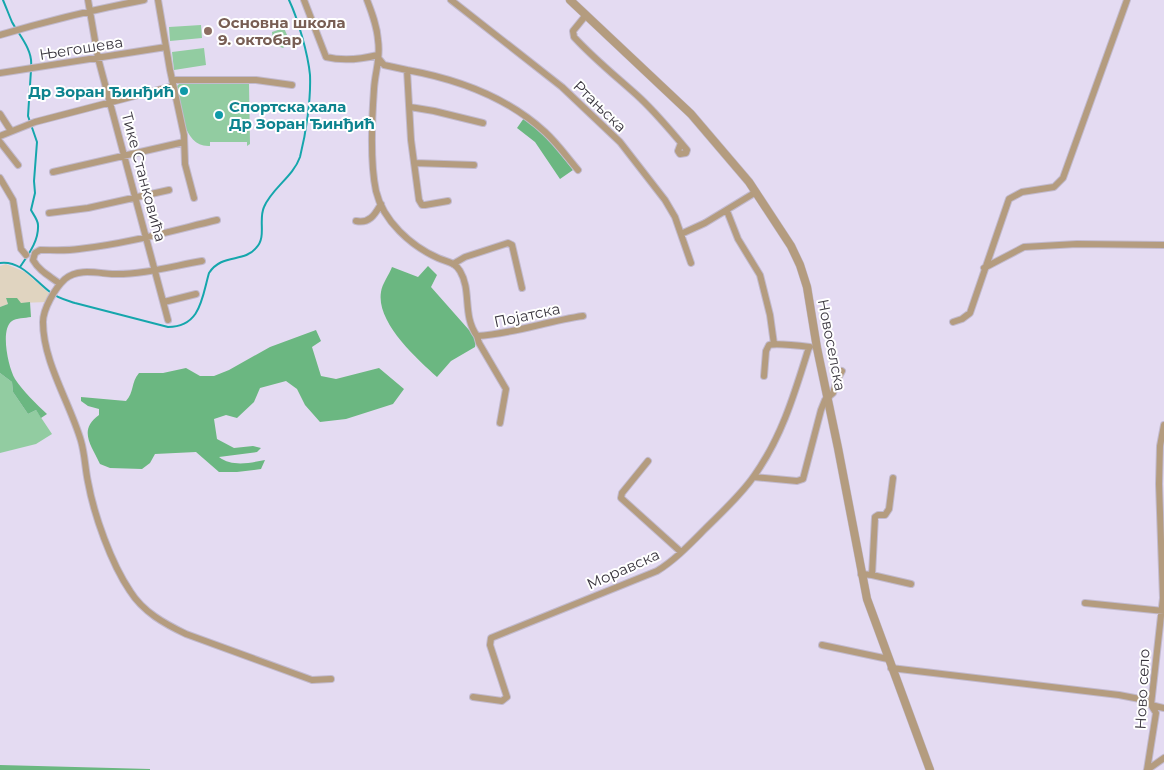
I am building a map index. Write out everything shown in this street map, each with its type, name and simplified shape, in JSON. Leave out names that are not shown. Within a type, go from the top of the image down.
[{"type":"street","name":"Тике Станковића","points":[[88,0],[98,58],[137,198],[168,320]]},
{"type":"street","points":[[0,35],[90,11],[144,0]]},
{"type":"street","points":[[158,0],[172,83],[184,135],[185,164],[194,198]]},
{"type":"street","points":[[304,0],[324,56],[337,59],[379,58]]},
{"type":"street","points":[[367,0],[379,41],[379,58],[374,87],[372,165],[376,193],[381,204],[398,229],[414,244],[438,258],[453,264],[465,257],[508,243],[512,245],[522,288]]},
{"type":"street","name":"Ртањска","points":[[451,0],[562,87],[616,137],[666,200],[675,218],[691,263]]},
{"type":"street","name":"Новоселска","points":[[570,0],[691,114],[736,164],[784,234],[800,265],[807,287],[813,347],[828,397],[867,599],[930,770]]},
{"type":"street","points":[[953,322],[962,319],[970,313],[984,268],[1010,199],[1022,192],[1054,187],[1063,178],[1127,0]]},
{"type":"street","points":[[586,15],[573,31],[574,37],[654,112],[681,143]]},
{"type":"street","name":"Његошева","points":[[0,73],[166,47]]},
{"type":"street","points":[[379,58],[384,65],[440,76],[471,88],[519,111],[546,132],[578,170]]},
{"type":"street","points":[[407,70],[407,91],[414,163],[420,203],[425,205],[448,201]]},
{"type":"street","points":[[0,136],[31,123],[172,83],[256,80],[292,85]]},
{"type":"street","points":[[410,107],[483,123]]},
{"type":"street","points":[[0,114],[11,131]]},
{"type":"street","points":[[0,142],[18,165]]},
{"type":"street","points":[[54,172],[184,142]]},
{"type":"street","points":[[414,163],[474,165]]},
{"type":"street","points":[[0,178],[14,204],[21,249],[31,256],[43,273],[59,286]]},
{"type":"street","points":[[49,213],[88,208],[170,190]]},
{"type":"street","points":[[680,234],[694,229],[727,211],[756,192]]},
{"type":"street","points":[[356,222],[368,221],[381,204]]},
{"type":"street","points":[[727,211],[738,239],[760,275],[770,315],[774,344]]},
{"type":"street","points":[[31,256],[40,250],[78,250],[147,238],[217,220]]},
{"type":"street","points":[[984,268],[1024,247],[1077,244],[1164,245]]},
{"type":"street","points":[[202,261],[156,270],[117,274],[85,272],[72,275],[59,286],[44,315],[43,323],[48,359],[71,410],[87,467],[88,481],[115,564],[130,592],[142,606],[167,624],[186,634],[312,680],[331,679]]},
{"type":"street","name":"Појатска","points":[[453,264],[461,272],[464,280],[469,322],[506,389],[500,423]]},
{"type":"street","points":[[164,302],[196,294]]},
{"type":"street","name":"Појатска","points":[[477,336],[492,335],[583,316]]},
{"type":"street","points":[[764,376],[767,347],[774,344],[813,347]]},
{"type":"street","name":"Моравска","points":[[473,698],[502,701],[507,697],[490,645],[491,638],[665,566],[730,505],[754,476],[781,429],[813,347]]},
{"type":"street","points":[[754,476],[801,480],[819,416],[828,397],[833,393],[842,371]]},
{"type":"street","name":"Ново село","points":[[1147,770],[1156,713],[1151,705],[1161,639],[1163,611],[1159,476],[1160,446],[1164,425]]},
{"type":"street","points":[[648,461],[622,493],[621,498],[681,552]]},
{"type":"street","points":[[872,575],[875,517],[886,515],[889,511],[893,478]]},
{"type":"street","points":[[861,574],[911,584]]},
{"type":"street","points":[[1085,603],[1163,611]]},
{"type":"street","points":[[822,645],[888,658]]},
{"type":"street","points":[[891,668],[1119,695],[1145,700],[1151,705],[1164,708]]},
{"type":"street","name":"Ново село","points":[[1147,770],[1164,758]]},
{"type":"shaded area","points":[[6,264],[25,272],[50,294],[47,302],[21,303],[6,298],[8,304],[0,307],[0,266]]},
{"type":"green space","points":[[201,25],[202,38],[170,41],[169,27]]},
{"type":"green space","points":[[284,28],[290,42],[283,48],[273,44],[272,32]]},
{"type":"green space","points":[[204,48],[206,65],[174,70],[172,52]]},
{"type":"green space","points":[[181,82],[249,84],[250,144],[247,146],[247,142],[210,142],[210,146],[201,145],[194,140],[188,133],[181,115],[176,87]]},
{"type":"green space","points":[[524,118],[544,134],[573,170],[560,179],[535,142],[517,128]]},
{"type":"green space","points":[[428,266],[437,275],[431,287],[476,340],[475,347],[451,361],[437,377],[399,339],[385,315],[381,303],[381,292],[392,267],[418,277]]},
{"type":"green space","points":[[6,298],[17,298],[21,303],[30,302],[31,317],[14,320],[8,325],[6,348],[15,379],[47,414],[41,418],[36,410],[28,414],[13,392],[12,382],[0,373],[0,307],[8,304]]},
{"type":"green space","points":[[316,330],[321,341],[312,347],[321,376],[336,379],[379,368],[404,389],[393,404],[346,419],[320,422],[305,405],[297,389],[286,381],[260,388],[254,402],[237,418],[226,415],[214,419],[217,439],[234,448],[253,446],[261,448],[257,452],[219,457],[235,463],[265,460],[261,469],[219,472],[196,452],[155,454],[150,463],[142,469],[110,468],[100,464],[88,438],[89,426],[99,415],[99,409],[88,406],[81,401],[81,397],[126,401],[139,373],[163,373],[186,368],[200,376],[214,376],[229,370],[270,347]]},
{"type":"green space","points":[[0,373],[12,382],[13,392],[28,414],[36,410],[52,434],[36,444],[0,453]]},
{"type":"green space","points":[[0,765],[150,769],[150,770],[0,770]]},
{"type":"waterway","points":[[3,0],[12,22],[28,48],[31,66]]},
{"type":"waterway","points":[[0,263],[8,263],[21,268],[53,294],[75,303],[168,327],[179,326],[194,316],[202,301],[209,273],[214,267],[226,260],[251,253],[259,244],[262,234],[262,212],[264,207],[272,194],[293,171],[300,157],[308,116],[310,75],[302,37],[289,0]]},
{"type":"waterway","points":[[20,267],[32,248],[38,231],[37,221],[31,210],[35,193],[37,142],[28,116],[31,70]]},
{"type":"place","name":"Основна школа 9. октобар","points":[[208,31]]},
{"type":"place","name":"Др Зоран Ђинђић","points":[[184,91]]},
{"type":"place","name":"Спортска хала Др Зоран Ђинђић","points":[[219,115]]}]
